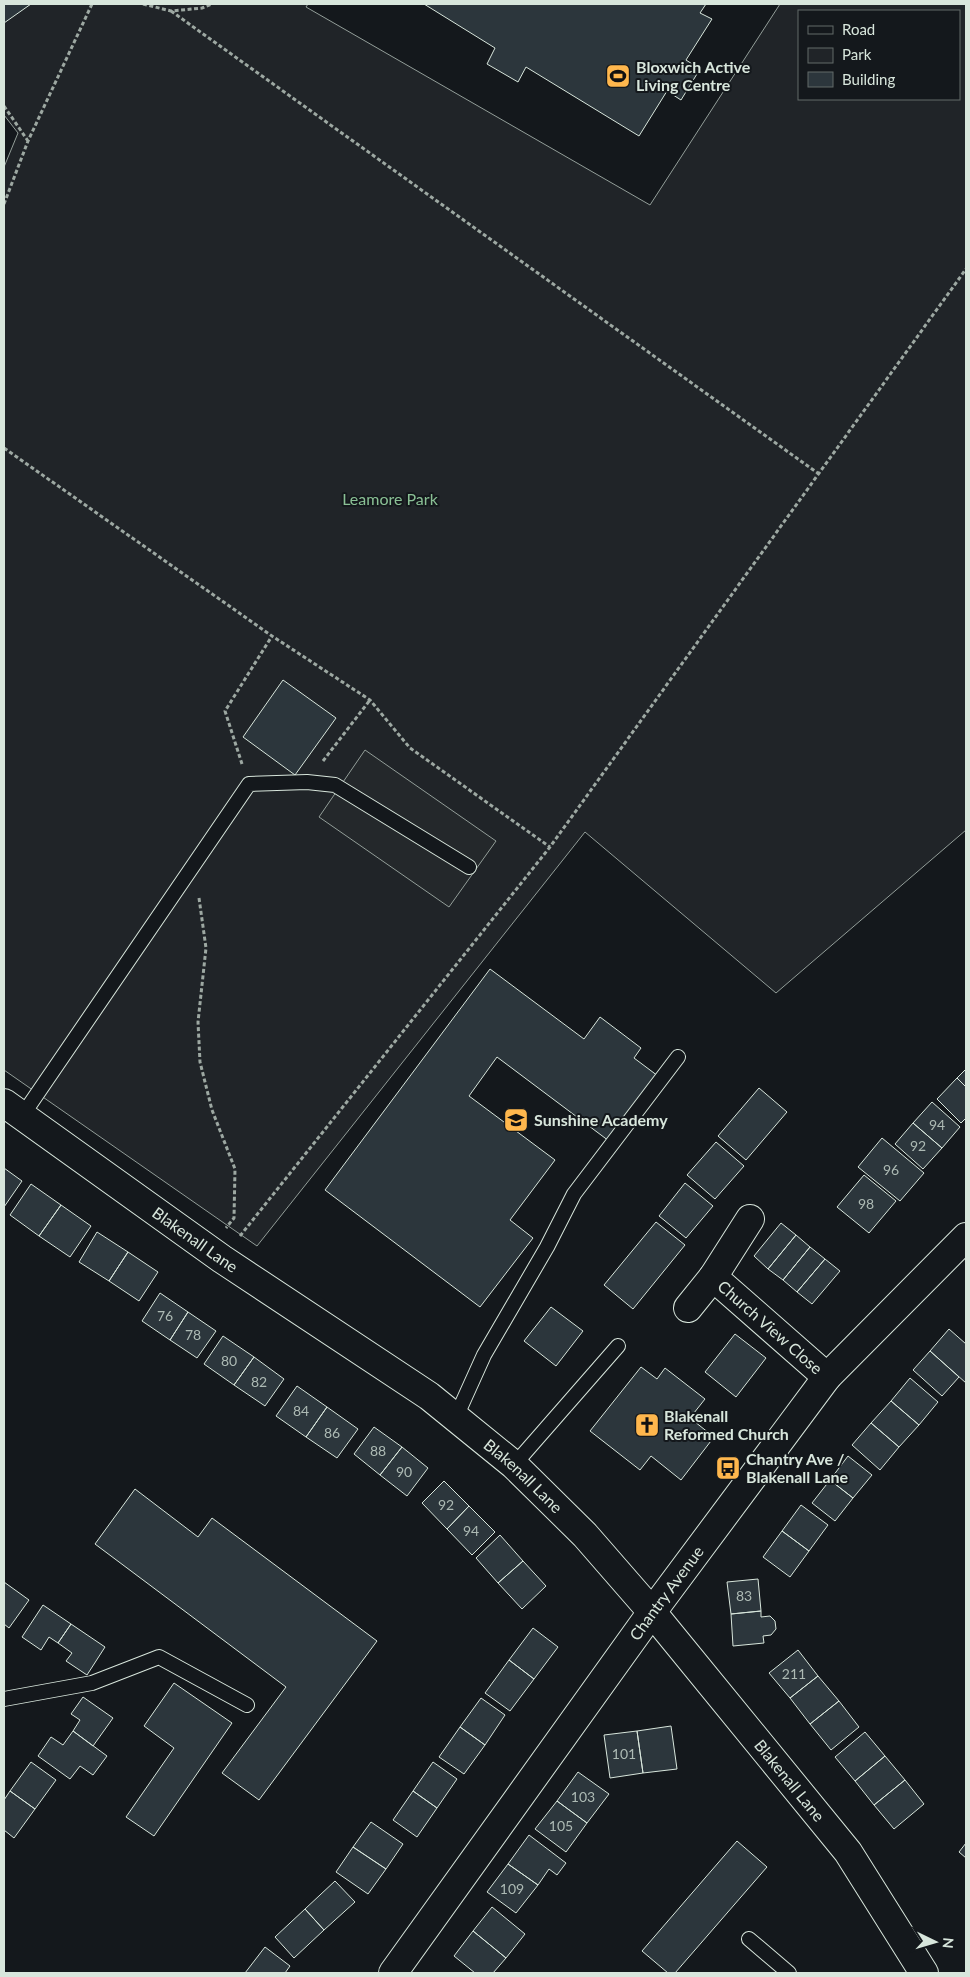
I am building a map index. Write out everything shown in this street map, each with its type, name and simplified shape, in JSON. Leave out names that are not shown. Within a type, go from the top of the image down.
[{"type":"street","name":"Blakenall Lane","points":[[13,1109],[215,1254],[429,1396],[514,1465],[585,1535],[652,1612],[848,1852],[924,1973]]},
{"type":"street","name":"Church View Close","points":[[688,1308],[713,1277],[750,1219]]},
{"type":"street","name":"Chantry Avenue","points":[[393,1973],[652,1612],[827,1377],[966,1237]]},
{"type":"street","name":"Church View Close","points":[[713,1277],[827,1377]]},
{"type":"lane","points":[[13,1109],[193,866],[249,784],[307,782],[335,784],[469,867]]},
{"type":"lane","points":[[456,1417],[484,1355],[547,1247],[574,1194],[678,1057]]},
{"type":"lane","points":[[514,1465],[618,1346]]},
{"type":"lane","points":[[4,1699],[92,1683],[159,1657],[247,1705]]},
{"type":"lane","points":[[748,1939],[789,1973]]},
{"type":"path","points":[[4,204],[28,141],[92,4]]},
{"type":"path","points":[[143,4],[171,12],[818,474]]},
{"type":"path","points":[[171,12],[202,8],[212,4]]},
{"type":"path","points":[[4,106],[28,141]]},
{"type":"path","points":[[215,1254],[550,847],[966,269]]},
{"type":"path","points":[[4,448],[272,636],[370,700],[410,748],[550,847]]},
{"type":"path","points":[[249,784],[225,711],[272,636]]},
{"type":"path","points":[[307,782],[370,700]]},
{"type":"path","points":[[193,866],[202,912],[206,948],[198,1022],[200,1062],[212,1110],[235,1169],[234,1218],[215,1254]]},
{"type":"green space","name":"Leamore Park","points":[[4,4],[308,4],[306,7],[650,205],[780,4],[966,4],[966,830],[776,993],[585,832],[257,1246],[4,1070],[4,167],[18,133],[4,115]]},
{"type":"shaded area","points":[[365,750],[496,841],[449,907],[319,817]]},
{"type":"building","points":[[4,4],[31,4],[4,23]]},
{"type":"building","name":"Bloxwich Active Living Centre","points":[[424,4],[706,4],[700,13],[712,19],[686,60],[700,69],[681,100],[667,91],[639,136],[526,67],[518,82],[487,64],[495,48]]},
{"type":"building","points":[[283,680],[336,718],[295,775],[243,737]]},
{"type":"building","points":[[490,969],[584,1039],[600,1017],[641,1048],[634,1058],[658,1076],[609,1141],[497,1057],[469,1096],[555,1160],[510,1220],[533,1238],[480,1307],[325,1190]]},
{"type":"building","points":[[966,1069],[966,1087],[957,1078]]},
{"type":"building","points":[[957,1078],[966,1087],[966,1118],[961,1123],[937,1099]]},
{"type":"building","points":[[759,1088],[787,1112],[746,1160],[718,1136]]},
{"type":"building","points":[[932,1102],[960,1127],[942,1148],[913,1123]]},
{"type":"building","points":[[913,1123],[942,1148],[923,1169],[895,1144]]},
{"type":"building","points":[[882,1138],[924,1173],[900,1201],[858,1167]]},
{"type":"building","points":[[716,1142],[744,1166],[715,1199],[687,1175]]},
{"type":"building","points":[[4,1168],[22,1181],[4,1207]]},
{"type":"building","points":[[864,1175],[896,1201],[869,1233],[837,1207]]},
{"type":"building","points":[[685,1183],[713,1206],[686,1238],[659,1216]]},
{"type":"building","points":[[31,1184],[61,1205],[39,1236],[10,1215]]},
{"type":"building","points":[[61,1205],[91,1226],[70,1257],[39,1236]]},
{"type":"building","points":[[656,1222],[685,1245],[633,1309],[604,1285]]},
{"type":"building","points":[[781,1223],[796,1235],[768,1269],[754,1256]]},
{"type":"building","points":[[97,1232],[128,1252],[109,1281],[79,1262]]},
{"type":"building","points":[[796,1235],[810,1247],[783,1280],[768,1269]]},
{"type":"building","points":[[810,1247],[825,1259],[797,1292],[783,1280]]},
{"type":"building","points":[[128,1252],[158,1272],[139,1301],[109,1281]]},
{"type":"building","points":[[825,1259],[840,1271],[812,1304],[797,1292]]},
{"type":"building","points":[[160,1293],[188,1312],[170,1340],[142,1321]]},
{"type":"building","points":[[551,1307],[583,1331],[556,1366],[524,1341]]},
{"type":"building","points":[[188,1312],[216,1331],[197,1358],[170,1340]]},
{"type":"building","points":[[949,1329],[966,1344],[966,1383],[930,1351]]},
{"type":"building","points":[[735,1334],[766,1358],[736,1397],[705,1372]]},
{"type":"building","points":[[223,1336],[254,1357],[234,1385],[204,1364]]},
{"type":"building","points":[[930,1351],[959,1377],[942,1396],[913,1370]]},
{"type":"building","points":[[254,1357],[284,1379],[265,1406],[234,1385]]},
{"type":"building","name":"Blakenall Reformed Church","points":[[641,1367],[657,1379],[665,1368],[705,1399],[690,1418],[714,1437],[681,1480],[651,1456],[640,1470],[590,1431]]},
{"type":"building","points":[[910,1378],[938,1402],[919,1425],[891,1401]]},
{"type":"building","points":[[297,1386],[327,1407],[306,1437],[276,1416]]},
{"type":"building","points":[[891,1401],[919,1425],[899,1447],[871,1423]]},
{"type":"building","points":[[327,1407],[358,1429],[337,1458],[306,1437]]},
{"type":"building","points":[[871,1423],[899,1447],[880,1470],[852,1445]]},
{"type":"building","points":[[374,1427],[402,1447],[380,1475],[354,1454]]},
{"type":"building","points":[[402,1447],[428,1468],[407,1496],[380,1475]]},
{"type":"building","points":[[848,1456],[872,1475],[853,1498],[830,1480]]},
{"type":"building","points":[[830,1480],[853,1498],[835,1521],[812,1503]]},
{"type":"building","points":[[444,1481],[469,1506],[447,1529],[422,1503]]},
{"type":"building","points":[[135,1489],[198,1537],[212,1518],[377,1641],[259,1800],[222,1773],[286,1687],[95,1544]]},
{"type":"building","points":[[801,1505],[828,1525],[809,1551],[782,1531]]},
{"type":"building","points":[[469,1506],[495,1532],[472,1555],[447,1529]]},
{"type":"building","points":[[782,1531],[809,1551],[790,1577],[763,1557]]},
{"type":"building","points":[[500,1535],[523,1561],[498,1583],[476,1558]]},
{"type":"building","points":[[523,1561],[546,1586],[522,1609],[498,1583]]},
{"type":"building","points":[[758,1579],[761,1611],[731,1614],[727,1582]]},
{"type":"building","points":[[4,1582],[29,1600],[9,1628],[4,1624]]},
{"type":"building","points":[[43,1605],[71,1624],[58,1643],[49,1637],[41,1650],[22,1637]]},
{"type":"building","points":[[761,1611],[761,1617],[770,1616],[775,1621],[776,1629],[771,1635],[763,1636],[764,1643],[733,1646],[731,1614]]},
{"type":"building","points":[[71,1624],[105,1647],[87,1675],[66,1661],[72,1653],[58,1643]]},
{"type":"building","points":[[533,1628],[558,1647],[534,1679],[509,1660]]},
{"type":"building","points":[[798,1650],[818,1676],[790,1698],[769,1673]]},
{"type":"building","points":[[509,1660],[534,1679],[510,1711],[485,1693]]},
{"type":"building","points":[[818,1676],[839,1701],[810,1724],[790,1698]]},
{"type":"building","points":[[174,1683],[232,1723],[154,1836],[126,1817],[174,1748],[144,1726]]},
{"type":"building","points":[[83,1697],[113,1718],[93,1746],[73,1731],[80,1720],[71,1714]]},
{"type":"building","points":[[481,1698],[505,1715],[485,1745],[460,1727]]},
{"type":"building","points":[[839,1701],[859,1727],[831,1750],[810,1724]]},
{"type":"building","points":[[671,1726],[677,1769],[643,1773],[637,1731]]},
{"type":"building","points":[[460,1727],[485,1745],[464,1774],[439,1757]]},
{"type":"building","points":[[73,1731],[107,1756],[93,1775],[80,1766],[70,1779],[38,1756],[51,1737],[63,1745]]},
{"type":"building","points":[[637,1731],[643,1773],[610,1778],[604,1735]]},
{"type":"building","points":[[865,1732],[885,1756],[855,1781],[835,1757]]},
{"type":"building","points":[[885,1756],[905,1780],[874,1805],[855,1781]]},
{"type":"building","points":[[31,1762],[56,1780],[35,1809],[10,1791]]},
{"type":"building","points":[[433,1762],[457,1779],[437,1808],[413,1791]]},
{"type":"building","points":[[578,1772],[609,1794],[587,1823],[557,1801]]},
{"type":"building","points":[[905,1780],[924,1804],[894,1829],[874,1805]]},
{"type":"building","points":[[10,1791],[35,1809],[14,1838],[4,1830],[4,1800]]},
{"type":"building","points":[[413,1791],[437,1808],[417,1837],[393,1820]]},
{"type":"building","points":[[557,1801],[587,1823],[566,1852],[535,1829]]},
{"type":"building","points":[[371,1822],[403,1844],[386,1869],[353,1847]]},
{"type":"building","points":[[529,1835],[566,1863],[557,1875],[549,1869],[538,1885],[508,1864]]},
{"type":"building","points":[[737,1841],[767,1867],[675,1973],[668,1973],[642,1951]]},
{"type":"building","points":[[966,1843],[966,1858],[959,1852]]},
{"type":"building","points":[[353,1847],[386,1869],[368,1894],[336,1872]]},
{"type":"building","points":[[508,1864],[538,1885],[516,1913],[487,1892]]},
{"type":"building","points":[[335,1881],[355,1902],[324,1930],[305,1909]]},
{"type":"building","points":[[492,1907],[525,1934],[506,1958],[473,1931]]},
{"type":"building","points":[[305,1909],[324,1930],[294,1958],[275,1937]]},
{"type":"building","points":[[473,1931],[506,1958],[493,1973],[475,1973],[454,1956]]},
{"type":"building","points":[[265,1947],[290,1966],[285,1973],[245,1973]]},
{"type":"place","name":"Bloxwich Active Living Centre","points":[[618,76]]},
{"type":"place","name":"Sunshine Academy","points":[[516,1120]]},
{"type":"place","name":"Blakenall Reformed Church","points":[[647,1425]]},
{"type":"place","name":"Chantry Ave / Blakenall Lane","points":[[728,1468]]}]
